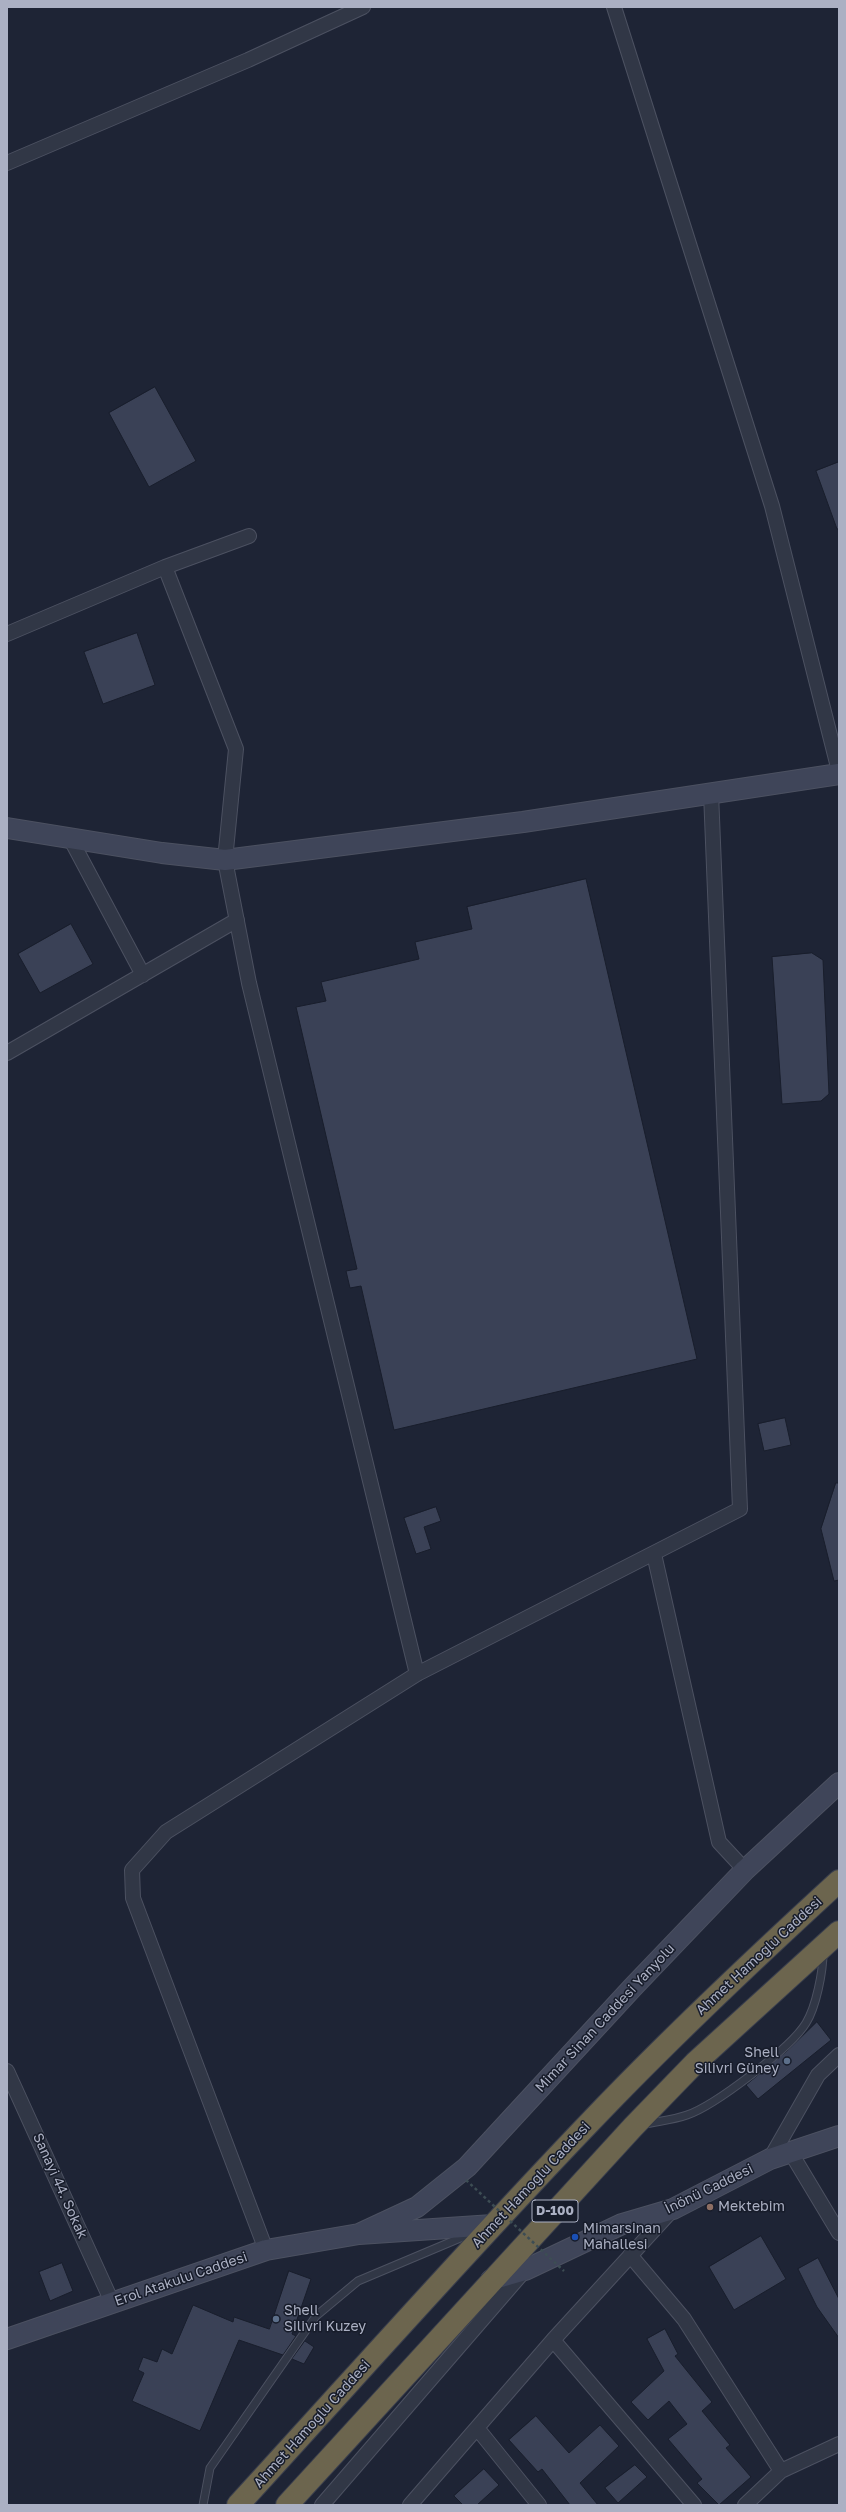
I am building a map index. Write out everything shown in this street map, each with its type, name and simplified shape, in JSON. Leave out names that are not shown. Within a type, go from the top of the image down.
[{"type":"highway","name":"Ahmet Hamoğlu Caddesi","points":[[238,2505],[493,2225],[593,2119],[734,1978],[839,1881]]},
{"type":"highway","name":"D-100","points":[[288,2505],[491,2280],[633,2127],[695,2063],[839,1932]]},
{"type":"main road","points":[[7,828],[225,860],[523,822],[839,772]]},
{"type":"main road","name":"Mimar Sinan Caddesi Yanyolu","points":[[359,2234],[417,2207],[467,2167],[633,1987],[745,1870],[839,1783]]},
{"type":"main road","name":"İnönü Caddesi","points":[[491,2280],[525,2270],[622,2224],[673,2210],[770,2159],[839,2136]]},
{"type":"main road","points":[[359,2234],[493,2225]]},
{"type":"main road","name":"Erol Atakulu Caddesi","points":[[7,2340],[112,2302],[266,2250],[359,2234]]},
{"type":"street","points":[[7,163],[248,60],[362,7]]},
{"type":"street","points":[[614,7],[772,506],[839,772]]},
{"type":"street","points":[[7,634],[165,567],[249,536]]},
{"type":"street","points":[[165,567],[236,749],[225,860],[251,990],[417,1674]]},
{"type":"street","points":[[266,2250],[133,1898],[132,1870],[166,1832],[417,1674],[740,1509],[711,793]]},
{"type":"street","points":[[70,838],[142,975]]},
{"type":"street","points":[[7,1053],[237,920]]},
{"type":"street","points":[[654,1554],[719,1842],[745,1870]]},
{"type":"street","points":[[770,2159],[818,2075],[839,2055]]},
{"type":"street","name":"Sanayi 44. Sokak","points":[[7,2071],[112,2302]]},
{"type":"street","points":[[791,2153],[839,2233]]},
{"type":"street","points":[[410,2505],[553,2340],[673,2210]]},
{"type":"street","points":[[630,2255],[684,2319],[781,2471]]},
{"type":"street","points":[[322,2505],[525,2270]]},
{"type":"street","points":[[553,2340],[694,2505]]},
{"type":"street","points":[[477,2428],[539,2505]]},
{"type":"street","points":[[745,2505],[781,2471],[839,2444]]},
{"type":"lane","points":[[633,2127],[687,2115],[721,2098],[795,2038],[807,2022],[817,1992],[823,1965],[823,1947]]},
{"type":"lane","points":[[203,2505],[210,2468],[316,2316],[358,2280],[493,2225]]},
{"type":"path","points":[[466,2180],[564,2271]]},
{"type":"building","points":[[155,387],[196,461],[149,487],[109,413]]},
{"type":"building","points":[[839,462],[839,529],[837,529],[816,471]]},
{"type":"building","points":[[137,633],[155,685],[103,704],[84,652]]},
{"type":"building","points":[[586,879],[697,1359],[394,1430],[361,1286],[350,1288],[346,1271],[357,1269],[296,1007],[326,1001],[321,982],[419,959],[415,942],[472,929],[467,907]]},
{"type":"building","points":[[71,924],[93,964],[40,993],[18,954]]},
{"type":"building","points":[[812,953],[823,960],[829,1094],[821,1101],[782,1104],[772,957]]},
{"type":"building","points":[[785,1418],[791,1445],[764,1451],[758,1424]]},
{"type":"building","points":[[836,1483],[839,1483],[839,1580],[834,1581],[821,1529]]},
{"type":"building","points":[[436,1507],[441,1521],[424,1527],[431,1549],[416,1554],[404,1518]]},
{"type":"building","points":[[817,2022],[831,2040],[758,2099],[746,2085],[788,2050]]},
{"type":"building","points":[[761,2236],[786,2279],[734,2310],[709,2267]]},
{"type":"building","points":[[818,2258],[839,2299],[839,2338],[817,2307],[798,2269]]},
{"type":"building","points":[[62,2263],[73,2291],[50,2301],[39,2272]]},
{"type":"building","points":[[289,2271],[311,2279],[292,2334],[296,2336],[283,2355],[239,2340],[200,2431],[132,2401],[144,2373],[138,2370],[143,2357],[157,2362],[162,2349],[172,2354],[193,2305],[233,2322],[234,2317],[269,2329]]},
{"type":"building","points":[[665,2329],[678,2354],[675,2356],[712,2402],[702,2411],[730,2445],[726,2448],[751,2477],[719,2505],[697,2483],[702,2479],[668,2439],[687,2424],[669,2401],[648,2420],[631,2402],[664,2371],[647,2339]]},
{"type":"building","points":[[305,2341],[314,2347],[304,2364],[292,2359]]},
{"type":"building","points":[[536,2416],[569,2453],[600,2425],[619,2446],[580,2483],[598,2505],[570,2505],[542,2469],[538,2472],[509,2440]]},
{"type":"building","points":[[635,2465],[647,2477],[618,2503],[605,2488]]},
{"type":"building","points":[[484,2469],[499,2485],[477,2505],[463,2505],[454,2496]]},
{"type":"place","name":"Shell Silivri Güney","points":[[787,2061]]},
{"type":"place","name":"Mektebim","points":[[710,2207]]},
{"type":"place","name":"Mimarsinan Mahallesi","points":[[575,2237]]},
{"type":"place","name":"Shell Silivri Kuzey","points":[[276,2319]]}]
